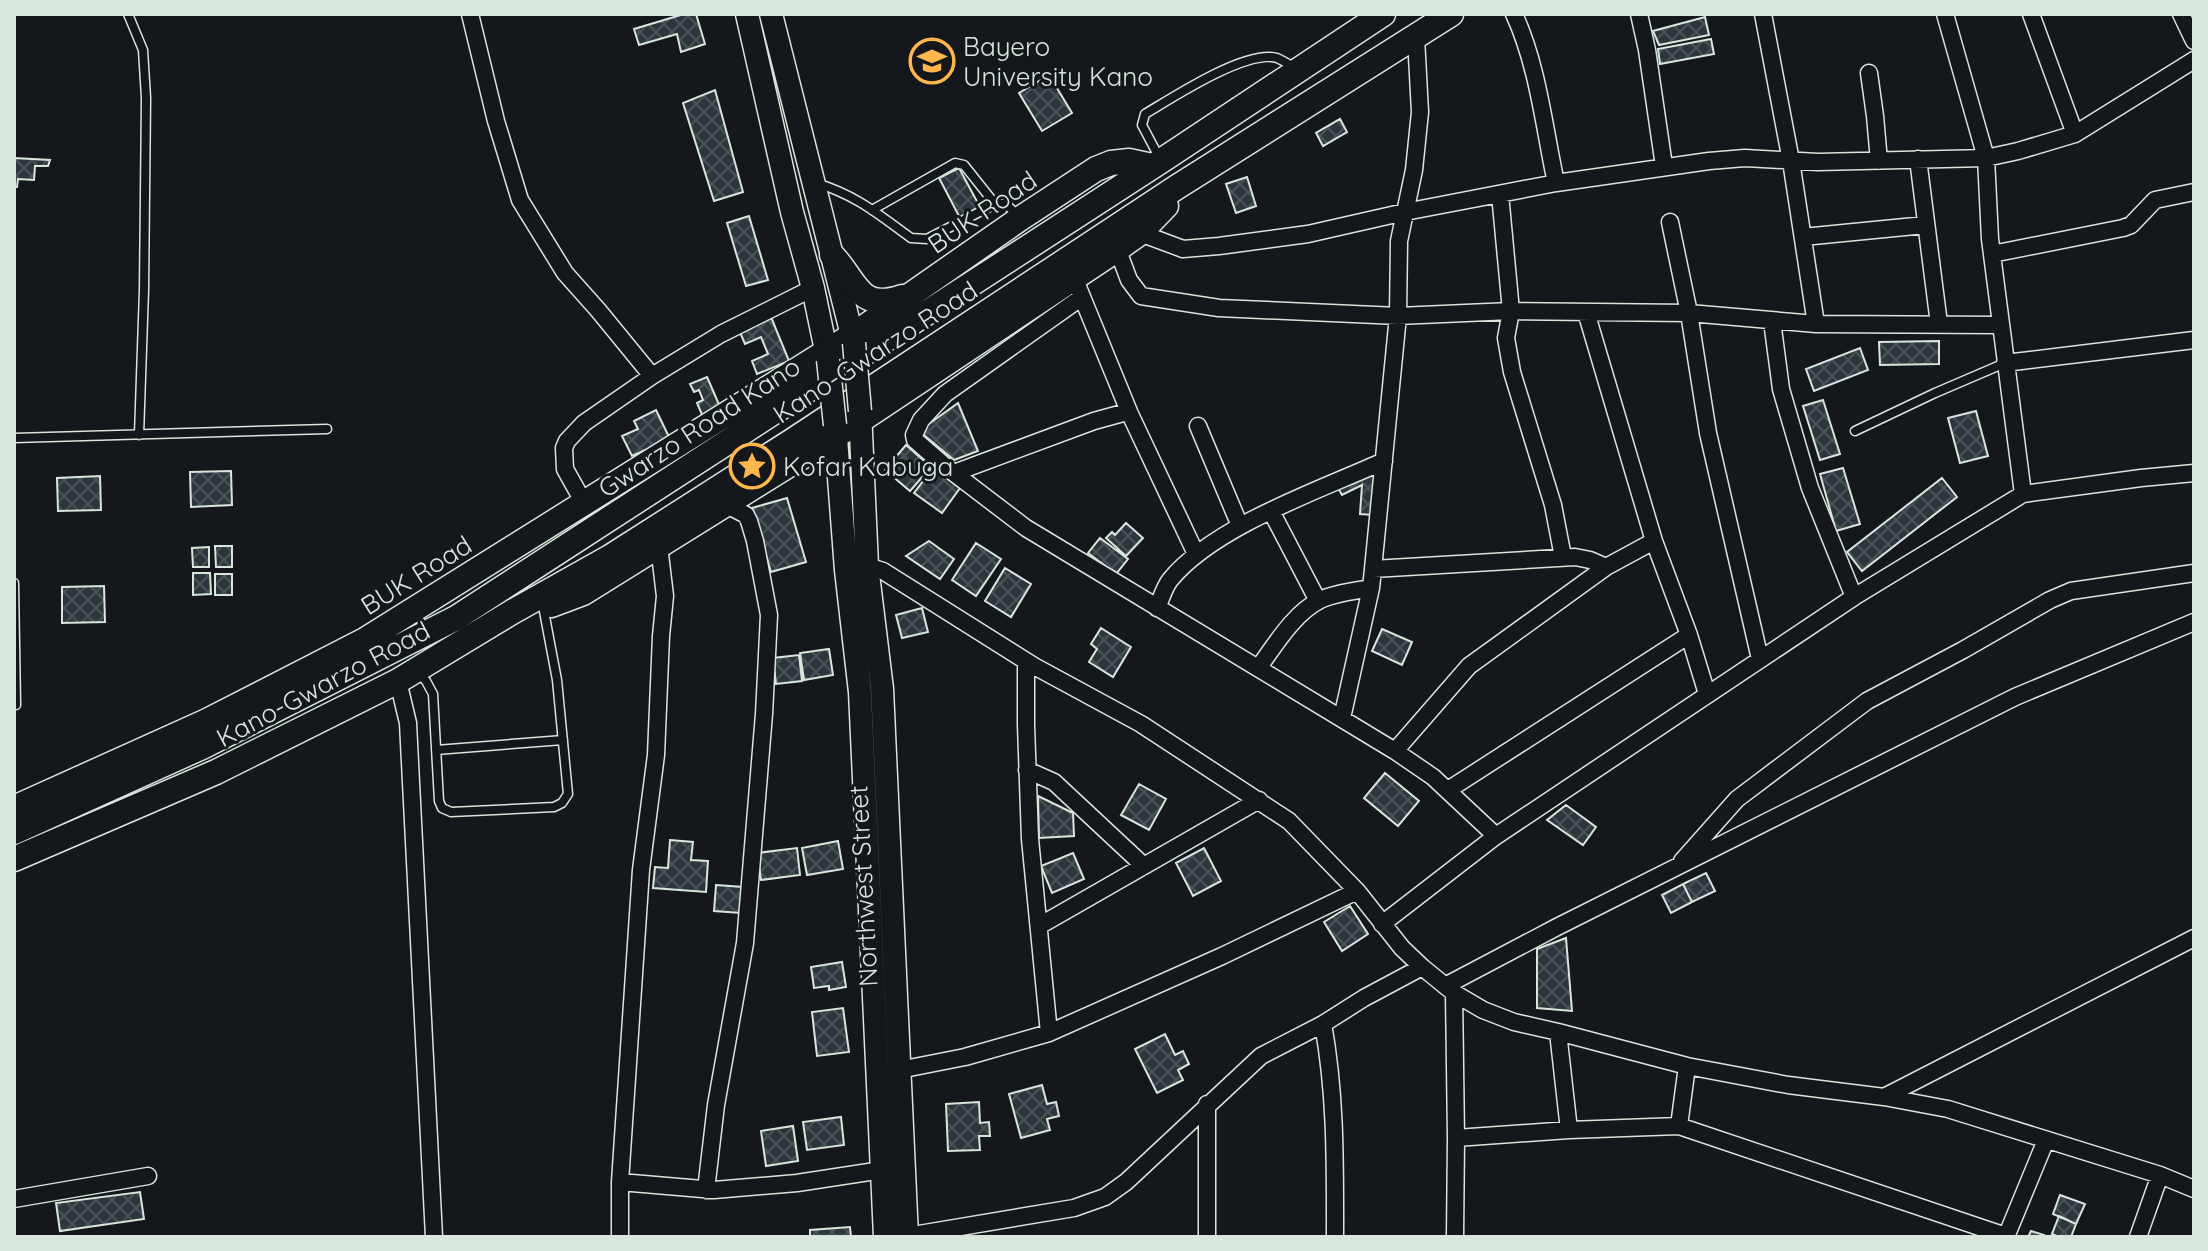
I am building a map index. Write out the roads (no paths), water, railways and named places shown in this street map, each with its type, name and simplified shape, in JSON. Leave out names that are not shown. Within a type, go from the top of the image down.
[{"type":"main road","points":[[747,14],[827,355],[854,534]]},
{"type":"main road","points":[[771,14],[854,339],[860,416],[854,534]]},
{"type":"main road","name":"Gwarzo Road Kano","points":[[14,832],[202,747],[456,618],[1383,14]]},
{"type":"main road","name":"Kano-Gwarzo Road","points":[[14,859],[216,772],[406,676],[512,612],[537,602],[766,457],[1177,187],[1451,14]]},
{"type":"main road","name":"BUK Road","points":[[16,807],[207,721],[365,640],[854,339],[908,295],[1096,169],[1129,161],[1156,163]]},
{"type":"main road","points":[[537,602],[554,606],[583,593],[725,504],[836,429],[1078,288],[1117,248],[1140,233],[1166,206],[1177,187]]},
{"type":"main road","points":[[832,255],[862,294],[875,302],[908,295]]},
{"type":"main road","name":"Northwest Street","points":[[854,534],[867,566],[882,689],[899,1070],[900,1237]]},
{"type":"main road","name":"Northwest Street","points":[[854,534],[882,1170],[900,1237]]},
{"type":"main road","points":[[432,598],[456,618]]},
{"type":"main road","points":[[16,807],[41,820]]},
{"type":"street","points":[[470,14],[496,121],[520,200],[565,273],[652,376]]},
{"type":"street","points":[[1514,14],[1523,34],[1534,77],[1556,183]]},
{"type":"street","points":[[1639,14],[1664,166]]},
{"type":"street","points":[[1763,14],[1791,161],[1816,324]]},
{"type":"street","points":[[1945,14],[1986,158],[1992,254],[2023,494]]},
{"type":"street","points":[[2031,14],[2075,134]]},
{"type":"street","points":[[2181,14],[2194,41]]},
{"type":"street","points":[[1342,718],[1371,588],[1398,316],[1399,241],[1414,170],[1420,112],[1416,38]]},
{"type":"street","points":[[1140,233],[1183,249],[1207,248],[1308,234],[1556,183],[1664,166],[1745,158],[1879,161],[1986,158],[2075,134],[2194,60]]},
{"type":"street","points":[[1869,73],[1879,161]]},
{"type":"street","points":[[1918,159],[1939,324]]},
{"type":"street","points":[[1992,254],[2123,228],[2131,225],[2155,200],[2194,192]]},
{"type":"street","points":[[1500,194],[1511,311],[1506,338],[1512,372],[1553,505],[1563,557]]},
{"type":"street","points":[[1670,222],[1689,313],[1708,433],[1760,659]]},
{"type":"street","points":[[1803,237],[1925,225]]},
{"type":"street","points":[[1117,248],[1129,280],[1141,296],[1219,308],[1398,316],[1511,311],[1689,313],[1816,324],[2000,325]]},
{"type":"street","points":[[584,503],[565,469],[564,448],[584,423],[721,334],[813,288]]},
{"type":"street","points":[[1196,554],[1130,414],[1078,288],[945,394],[921,420],[914,435],[915,440],[954,473],[1026,528],[1395,751],[1448,790],[1496,836]]},
{"type":"street","points":[[1586,312],[1654,541],[1707,694]]},
{"type":"street","points":[[1772,321],[1781,389],[1810,488],[1854,597]]},
{"type":"street","points":[[2005,363],[2194,340]]},
{"type":"street","points":[[954,473],[1094,421],[1130,414]]},
{"type":"street","points":[[1198,426],[1240,526]]},
{"type":"street","points":[[1157,608],[1169,582],[1196,554],[1240,526],[1384,461]]},
{"type":"street","points":[[1382,924],[1496,836],[1707,694],[1854,597],[2023,494],[2194,473]]},
{"type":"street","points":[[706,1190],[716,1105],[745,943],[769,615],[749,521],[746,515],[725,504]]},
{"type":"street","points":[[1271,511],[1318,601]]},
{"type":"street","points":[[1395,751],[1469,666],[1606,567],[1654,541]]},
{"type":"street","points":[[620,1237],[620,1182],[641,870],[656,755],[665,596],[659,546]]},
{"type":"street","points":[[1373,569],[1563,557],[1590,560],[1606,567]]},
{"type":"street","points":[[867,566],[883,571],[1026,661],[1141,724],[1289,821],[1357,891],[1382,924],[1422,967],[1450,989],[1498,1017],[1687,1066],[1948,1109],[2160,1175],[2194,1189]]},
{"type":"street","points":[[1675,868],[1737,799],[1867,701],[2071,591],[2194,573]]},
{"type":"street","points":[[1259,667],[1285,629],[1318,601],[1371,588]]},
{"type":"street","points":[[1450,989],[1675,868],[2015,697],[2194,622]]},
{"type":"street","points":[[1448,790],[1689,635]]},
{"type":"street","points":[[1026,661],[1030,839],[1049,1033]]},
{"type":"street","points":[[406,676],[434,1237]]},
{"type":"street","points":[[1027,770],[1054,782],[1144,866]]},
{"type":"street","points":[[1039,926],[1259,800]]},
{"type":"street","points":[[899,1070],[965,1057],[1049,1033],[1222,956],[1357,891]]},
{"type":"street","points":[[1884,1097],[2194,938]]},
{"type":"street","points":[[900,1237],[1074,1208],[1105,1197],[1126,1182],[1261,1056],[1422,967]]},
{"type":"street","points":[[1450,989],[1456,1138],[1455,1237]]},
{"type":"street","points":[[1323,1024],[1334,1102],[1335,1237]]},
{"type":"street","points":[[1558,1032],[1569,1130]]},
{"type":"street","points":[[1679,1126],[1687,1066]]},
{"type":"street","points":[[1207,1104],[1207,1237]]},
{"type":"street","points":[[1456,1138],[1679,1126],[2006,1237],[2046,1140]]},
{"type":"street","points":[[620,1182],[706,1190],[797,1183],[882,1170]]},
{"type":"street","points":[[2138,1237],[2160,1175]]},
{"type":"street","points":[[14,1199],[148,1176]]},
{"type":"lane","points":[[128,14],[143,50],[146,98],[139,435]]},
{"type":"lane","points":[[1156,163],[1142,125],[1145,114],[1206,77],[1253,59],[1275,57],[1298,69]]},
{"type":"lane","points":[[872,210],[955,163],[964,165],[995,204]]},
{"type":"lane","points":[[814,183],[840,191],[911,238],[927,239],[995,204],[1006,204],[1021,218]]},
{"type":"lane","points":[[1855,431],[2005,363]]},
{"type":"lane","points":[[14,438],[327,429]]},
{"type":"lane","points":[[14,583],[16,705]]},
{"type":"lane","points":[[406,676],[426,681],[433,694],[439,801],[442,808],[451,812],[554,807],[562,803],[568,794],[557,680],[537,602]]},
{"type":"lane","points":[[436,750],[563,740]]},
{"type":"place","name":"Bayero University Kano","points":[[932,61]]},
{"type":"place","name":"Kofar Kabuga","points":[[752,466]]}]
